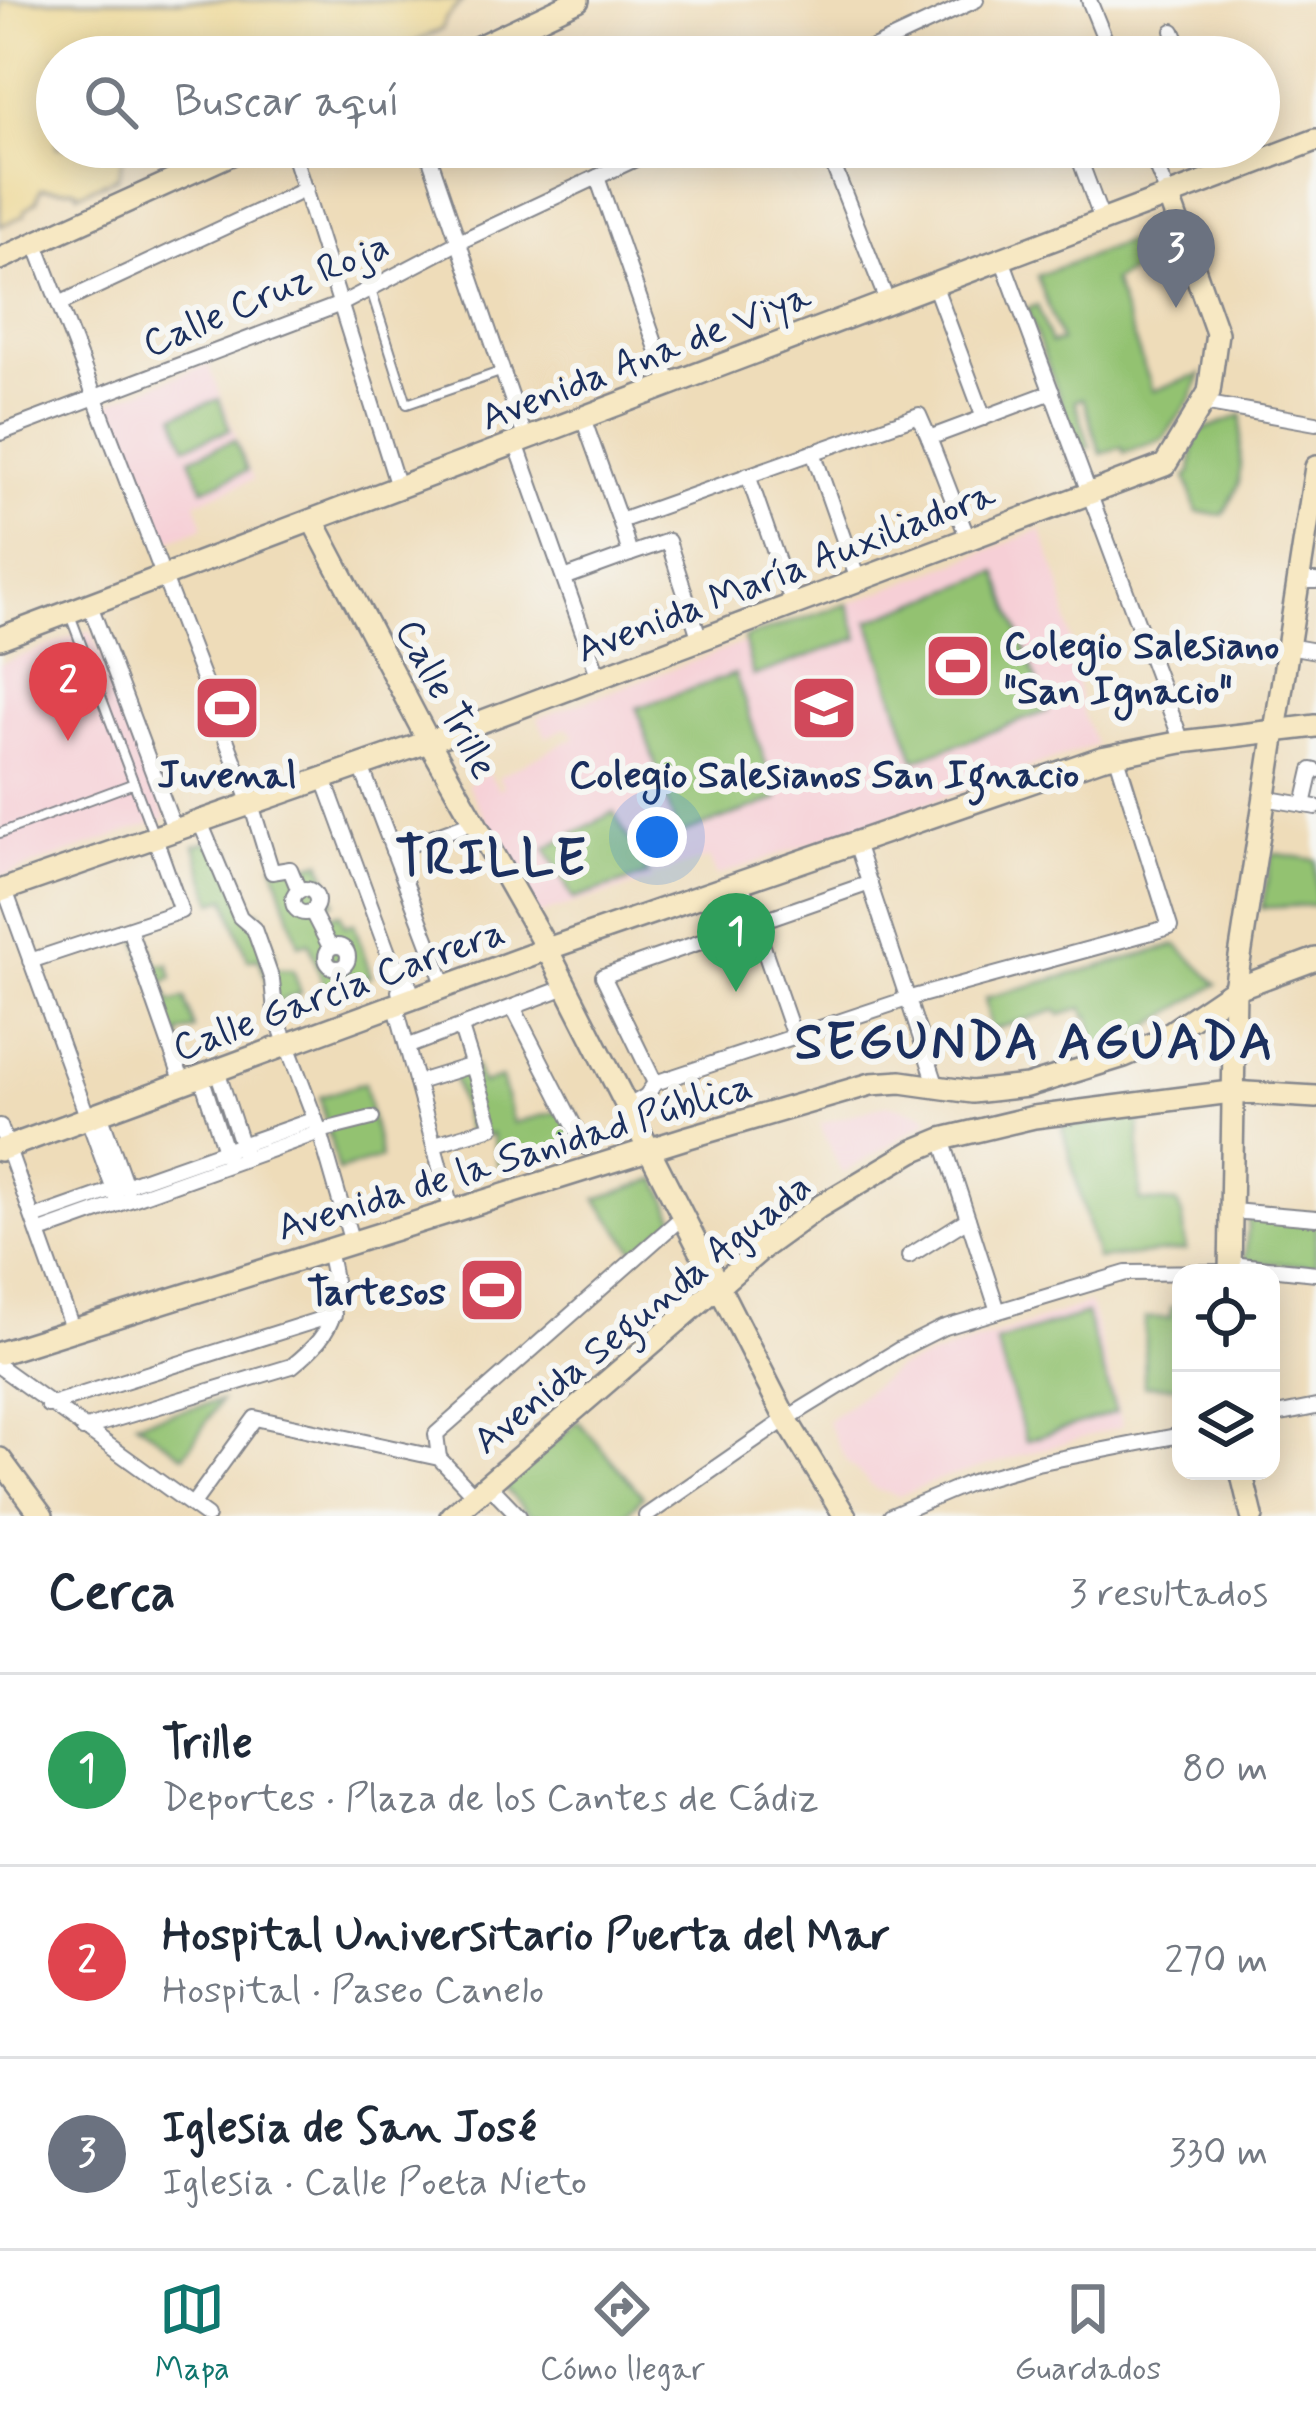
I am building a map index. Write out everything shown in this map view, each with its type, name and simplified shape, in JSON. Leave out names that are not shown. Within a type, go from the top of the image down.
[{"type":"street","points":[[502,36],[578,0]]},
{"type":"street","points":[[899,36],[976,0]]},
{"type":"street","points":[[1088,0],[1103,36]]},
{"type":"street","points":[[1173,31],[1175,36]]},
{"type":"street","name":"Avenida Ana de Viya","points":[[1280,153],[1316,140]]},
{"type":"street","points":[[0,260],[201,168]]},
{"type":"street","points":[[298,168],[398,488]]},
{"type":"street","points":[[433,168],[599,677]]},
{"type":"street","name":"Calle Cruz Roja","points":[[0,433],[341,304],[616,168]]},
{"type":"street","points":[[834,168],[887,301]]},
{"type":"street","points":[[1083,168],[1102,220]]},
{"type":"street","points":[[1157,168],[1217,333],[1209,392],[1203,403],[1316,423]]},
{"type":"street","points":[[1227,168],[1228,172]]},
{"type":"street","name":"Avenida Ana de Viya","points":[[0,638],[1239,168]]},
{"type":"street","points":[[597,177],[670,386]]},
{"type":"street","points":[[59,304],[306,189]]},
{"type":"street","points":[[36,244],[251,805],[272,872],[290,869],[299,891],[295,908],[312,912],[330,947],[327,964],[347,982],[363,1019]]},
{"type":"street","points":[[1002,259],[1182,742]]},
{"type":"street","points":[[934,284],[984,418]]},
{"type":"street","points":[[928,438],[1052,392]]},
{"type":"street","name":"Avenida María Auxiliadora","points":[[2,887],[429,742],[1166,465],[1203,403]]},
{"type":"street","points":[[620,521],[919,415],[968,539]]},
{"type":"street","points":[[583,418],[630,554]]},
{"type":"street","points":[[813,452],[858,580]]},
{"type":"street","points":[[1230,1264],[1235,989],[1288,646],[1307,581],[1316,473]]},
{"type":"street","points":[[748,475],[793,605]]},
{"type":"street","name":"Calle Trille","points":[[313,521],[473,823],[547,950],[786,1419],[845,1516]]},
{"type":"street","points":[[564,578],[668,541],[700,640]]},
{"type":"street","points":[[30,961],[181,911],[165,834],[79,608]]},
{"type":"street","points":[[1288,646],[1316,650]]},
{"type":"street","name":"Calle García Carrera","points":[[2,1141],[94,1116],[547,950],[1116,754],[1316,726]]},
{"type":"street","points":[[627,1107],[646,1096],[655,1083],[794,1036],[910,998],[1170,927],[1116,754]]},
{"type":"street","points":[[362,766],[446,988]]},
{"type":"street","points":[[1264,798],[1310,806],[1315,768]]},
{"type":"street","points":[[324,779],[394,969],[402,966],[410,988],[399,991],[400,1005],[452,1212]]},
{"type":"street","points":[[200,822],[240,917],[254,929],[272,980],[277,1017],[321,1127],[352,1244]]},
{"type":"street","points":[[393,851],[473,823]]},
{"type":"street","points":[[856,843],[937,1087]]},
{"type":"street","points":[[741,883],[794,1036]]},
{"type":"street","points":[[655,1083],[603,976],[870,883]]},
{"type":"street","points":[[2,887],[123,1195]]},
{"type":"street","points":[[129,929],[200,1076],[244,1151]]},
{"type":"street","name":"Avenida de la Sanidad Pública","points":[[0,1353],[871,1084],[972,1093],[1004,1091],[1124,1056],[1155,1042],[1235,989],[1316,959]]},
{"type":"street","points":[[409,1046],[566,987]]},
{"type":"street","points":[[514,1010],[585,1147]]},
{"type":"street","points":[[434,1144],[492,1127],[461,1028]]},
{"type":"street","points":[[418,1082],[473,1065]]},
{"type":"street","points":[[200,1076],[227,1157]]},
{"type":"street","name":"Avenida Segunda Aguada","points":[[451,1516],[716,1287],[819,1207],[913,1151],[942,1139],[1034,1117],[1231,1092],[1316,1097]]},
{"type":"street","points":[[37,1225],[244,1151],[321,1127],[372,1118]]},
{"type":"street","points":[[942,1139],[998,1311]]},
{"type":"street","points":[[2,1141],[74,1331]]},
{"type":"street","points":[[1232,1211],[1316,1218]]},
{"type":"street","points":[[439,1458],[436,1434],[681,1218]]},
{"type":"street","points":[[909,1256],[968,1219]]},
{"type":"street","points":[[83,1429],[292,1366],[332,1324],[338,1300],[328,1251]]},
{"type":"street","points":[[646,1516],[786,1419],[942,1328],[1126,1274],[1172,1272]]},
{"type":"street","points":[[1280,1272],[1316,1273]]},
{"type":"street","points":[[48,1405],[334,1315]]},
{"type":"street","points":[[0,1367],[199,1510],[227,1516]]},
{"type":"street","points":[[1280,1414],[1316,1407]]},
{"type":"street","points":[[199,1510],[255,1418],[439,1458],[519,1516]]},
{"type":"street","points":[[891,1516],[1014,1469],[1172,1437]]},
{"type":"street","points":[[1,1467],[42,1516]]},
{"type":"street","points":[[1243,1480],[1252,1516]]},
{"type":"lane","points":[[371,288],[406,404],[502,371]]},
{"type":"lane","points":[[79,608],[134,783],[165,834]]},
{"type":"lane","points":[[0,832],[134,783]]},
{"type":"shaded area","points":[[208,364],[253,480],[196,502],[204,527],[163,543],[108,403]]},
{"type":"shaded area","name":"Colegio Salesianos San Ignacio","points":[[1041,530],[1061,584],[1083,715],[1096,745],[717,876],[709,858],[653,876],[643,849],[652,881],[537,915],[467,784],[488,772],[499,789],[503,786],[498,777],[575,737],[568,727],[546,737],[538,718],[743,643],[753,675],[858,638],[848,604]]},
{"type":"shaded area","points":[[91,630],[167,818],[0,877],[0,664]]},
{"type":"shaded area","points":[[887,1104],[925,1114],[929,1120],[842,1174],[820,1124]]},
{"type":"shaded area","points":[[1090,1303],[1123,1426],[938,1480],[899,1496],[877,1490],[846,1461],[827,1421],[897,1368]]},
{"type":"green space","points":[[1132,240],[1141,267],[1113,281],[1153,391],[1201,374],[1192,397],[1163,439],[1124,453],[1122,447],[1101,454],[1083,398],[1075,401],[1090,447],[1079,451],[1027,309],[1037,305],[1051,343],[1061,341],[1037,276]]},
{"type":"green space","points":[[219,399],[230,430],[186,446],[175,415]]},
{"type":"green space","points":[[1242,415],[1239,485],[1223,515],[1197,512],[1186,477],[1191,472],[1195,433]]},
{"type":"green space","points":[[235,440],[247,471],[203,489],[190,458]]},
{"type":"green space","name":"Colegio Salesiano \"San Ignacio\"","points":[[997,572],[1048,711],[915,760],[869,621]]},
{"type":"green space","points":[[848,604],[859,638],[753,676],[744,638]]},
{"type":"green space","points":[[735,674],[778,799],[678,835],[637,708]]},
{"type":"green space","points":[[614,812],[648,875],[573,899],[546,848]]},
{"type":"green space","points":[[219,838],[224,851],[230,850],[246,914],[259,911],[276,957],[271,959],[275,969],[293,969],[301,993],[273,1003],[259,958],[248,960],[226,898],[213,902],[195,846]]},
{"type":"green space","points":[[1272,853],[1316,860],[1316,905],[1262,908]]},
{"type":"green space","points":[[294,857],[299,868],[321,861],[335,902],[325,905],[329,916],[340,913],[345,926],[354,923],[371,976],[325,990],[309,942],[299,945],[273,864]]},
{"type":"green space","points":[[146,929],[157,965],[169,964],[173,978],[162,982],[170,1002],[185,998],[195,1029],[179,1034],[184,1053],[176,1054],[135,933]]},
{"type":"green space","points":[[1177,945],[1217,984],[1140,1032],[1095,1050],[1090,1016],[1086,1017],[1083,1008],[1060,1015],[1057,1010],[991,1030],[985,998]]},
{"type":"green space","points":[[475,1066],[482,1084],[501,1078],[513,1123],[572,1108],[591,1140],[499,1166],[492,1134],[470,1140],[452,1071]]},
{"type":"green space","points":[[364,1083],[381,1158],[338,1171],[320,1097]]},
{"type":"green space","points":[[1139,1110],[1140,1201],[1177,1203],[1186,1250],[1097,1259],[1062,1127]]},
{"type":"green space","points":[[657,1179],[676,1219],[635,1251],[596,1199]]},
{"type":"green space","points":[[1249,1213],[1316,1214],[1316,1266],[1245,1262]]},
{"type":"green space","points":[[1172,1307],[1172,1386],[1144,1386],[1145,1318],[1170,1318]]},
{"type":"green space","points":[[1086,1314],[1116,1412],[1026,1441],[996,1342]]},
{"type":"green space","points":[[220,1401],[184,1456],[136,1422]]},
{"type":"green space","points":[[578,1421],[643,1496],[624,1516],[530,1516],[503,1486]]},
{"type":"sand","points":[[0,0],[463,0],[442,29],[427,36],[36,36],[36,168],[120,168],[118,177],[78,194],[76,189],[41,189],[25,215],[0,226]]},
{"type":"place","name":"Iglesia de San José","points":[[1176,308]]},
{"type":"place","name":"Colegio Salesiano \"San Ignacio\"","points":[[958,666]]},
{"type":"place","name":"Juvenal","points":[[227,708]]},
{"type":"place","name":"Colegio Salesianos San Ignacio","points":[[824,708]]},
{"type":"place","name":"Hospital Universitario Puerta del Mar","points":[[68,741]]},
{"type":"place","name":"Trille","points":[[736,992]]},
{"type":"place","name":"Tartesos","points":[[492,1290]]},
{"type":"district","name":"TRILLE","points":[[492,856]]},
{"type":"district","name":"SEGUNDA AGUADA","points":[[1035,1040]]}]
